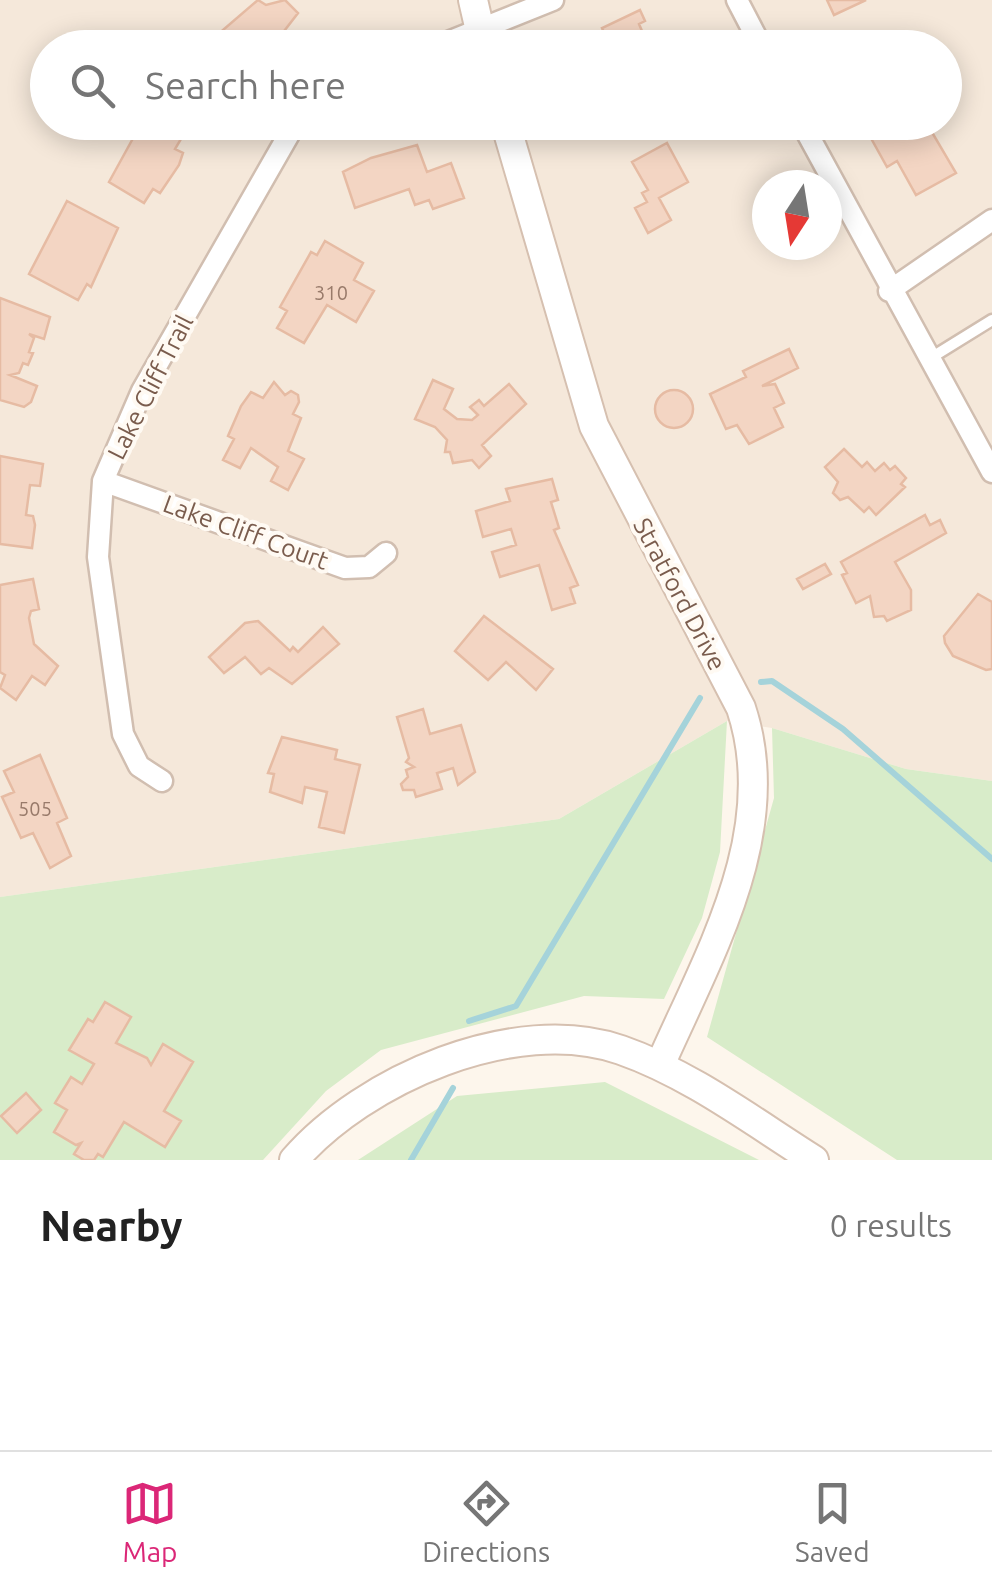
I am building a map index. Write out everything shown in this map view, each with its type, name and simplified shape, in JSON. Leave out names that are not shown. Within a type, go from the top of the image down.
[{"type":"street","points":[[473,0],[480,30]]},
{"type":"street","points":[[497,30],[553,0]]},
{"type":"street","points":[[737,0],[753,30]]},
{"type":"street","name":"Lake Cliff Trail","points":[[162,781],[140,766],[123,734],[98,557],[103,481],[142,392],[286,140]]},
{"type":"street","name":"Stratford Drive","points":[[511,140],[594,426],[741,708],[753,744],[749,827],[730,905],[660,1064]]},
{"type":"street","points":[[810,140],[889,291],[992,472]]},
{"type":"street","points":[[889,291],[992,220]]},
{"type":"street","name":"Lake Cliff Court","points":[[103,481],[345,568],[369,567],[386,554]]},
{"type":"street","points":[[294,1160],[356,1106],[408,1074],[454,1058],[527,1042],[572,1040],[616,1048],[660,1064],[814,1160]]},
{"type":"lane","points":[[928,359],[992,320]]},
{"type":"shaded area","points":[[0,0],[992,0],[992,781],[906,769],[772,728],[727,721],[559,819],[0,897]]},
{"type":"green space","points":[[727,721],[720,852],[702,918],[664,999],[584,996],[381,1050],[326,1091],[263,1160],[0,1160],[0,897],[559,819]]},
{"type":"green space","points":[[772,728],[906,769],[992,781],[992,1160],[897,1160],[707,1037],[774,798]]},
{"type":"green space","points":[[605,1082],[759,1160],[358,1160],[457,1096]]},
{"type":"building","points":[[258,0],[266,5],[285,0],[298,13],[285,30],[223,30]]},
{"type":"building","points":[[827,0],[866,0],[834,15]]},
{"type":"building","points":[[640,10],[645,21],[639,24],[642,30],[602,28]]},
{"type":"building","points":[[132,140],[180,140],[175,149],[183,153],[179,165],[160,193],[153,189],[144,203],[109,182]]},
{"type":"building","points":[[872,140],[937,140],[956,173],[916,195],[897,161],[887,167]]},
{"type":"building","points":[[667,143],[688,182],[659,198],[671,220],[648,233],[635,208],[647,202],[642,193],[648,190],[632,162]]},
{"type":"building","points":[[417,145],[427,172],[451,163],[464,198],[433,209],[429,200],[415,205],[409,189],[355,208],[343,172],[371,158]]},
{"type":"building","points":[[67,201],[118,228],[91,287],[87,284],[78,300],[29,274]]},
{"type":"building","points":[[325,241],[363,263],[354,280],[374,291],[356,322],[327,305],[304,343],[277,328],[287,311],[280,307],[311,252],[317,255]]},
{"type":"building","points":[[0,298],[50,317],[44,339],[29,334],[34,338],[28,365],[23,363],[19,373],[10,375],[37,386],[31,402],[24,407],[0,400]]},
{"type":"building","points":[[789,349],[798,368],[762,386],[775,384],[784,403],[774,408],[783,427],[749,444],[737,425],[726,429],[710,394],[746,377],[743,371]]},
{"type":"building","points":[[433,380],[453,389],[444,409],[457,419],[472,420],[478,415],[470,407],[479,400],[484,406],[509,384],[526,404],[482,445],[491,456],[479,468],[472,460],[453,463],[450,452],[445,452],[447,440],[435,427],[415,419]]},
{"type":"building","points":[[274,382],[285,395],[291,391],[298,395],[299,402],[293,414],[301,418],[288,451],[304,459],[288,490],[271,481],[278,467],[251,448],[240,468],[223,460],[234,439],[228,436],[241,406],[251,392],[263,398]]},
{"type":"building","points":[[674,390],[687,396],[693,409],[687,422],[674,428],[661,422],[655,409],[661,396]]},
{"type":"building","points":[[844,449],[862,467],[867,462],[875,471],[884,463],[890,470],[895,466],[906,478],[901,484],[905,487],[876,515],[869,507],[864,512],[848,497],[840,500],[833,493],[838,482],[825,467]]},
{"type":"building","points":[[0,456],[43,464],[40,486],[30,485],[26,515],[33,516],[35,525],[32,548],[0,544]]},
{"type":"building","points":[[552,479],[558,500],[551,502],[559,528],[554,530],[578,585],[570,588],[575,603],[552,610],[539,565],[500,577],[492,552],[516,545],[511,529],[483,537],[476,511],[510,501],[506,489]]},
{"type":"building","points":[[925,515],[930,525],[940,520],[946,533],[895,562],[911,590],[911,610],[887,621],[884,616],[874,617],[870,596],[856,603],[842,575],[847,573],[841,562]]},
{"type":"building","points":[[825,564],[831,574],[803,589],[797,579]]},
{"type":"building","points":[[33,579],[39,609],[31,611],[29,618],[34,644],[58,666],[45,685],[32,676],[16,700],[0,688],[5,675],[0,672],[0,585]]},
{"type":"building","points":[[978,594],[992,602],[992,669],[986,670],[953,656],[944,636]]},
{"type":"building","points":[[484,616],[553,669],[536,690],[506,662],[488,680],[455,651]]},
{"type":"building","points":[[258,621],[290,651],[293,647],[298,652],[323,627],[339,644],[292,684],[269,668],[261,674],[245,657],[224,673],[209,657],[245,623]]},
{"type":"building","points":[[423,709],[430,734],[461,725],[475,772],[458,785],[453,768],[437,773],[442,789],[416,797],[414,790],[403,790],[401,784],[408,777],[406,770],[414,767],[406,762],[409,758],[397,717]]},
{"type":"building","points":[[282,737],[337,750],[335,759],[360,765],[344,833],[319,827],[327,792],[305,787],[302,803],[270,792],[274,774],[268,773]]},
{"type":"building","points":[[40,755],[67,818],[57,823],[71,856],[50,868],[33,833],[21,838],[2,797],[14,792],[4,771]]},
{"type":"building","points":[[105,1002],[131,1017],[116,1043],[147,1058],[151,1065],[163,1044],[193,1062],[164,1111],[181,1121],[165,1147],[124,1122],[103,1157],[98,1154],[94,1160],[84,1160],[74,1154],[81,1143],[76,1145],[54,1132],[67,1110],[55,1103],[71,1077],[82,1084],[94,1064],[69,1050],[88,1019],[93,1022]]},
{"type":"building","points":[[26,1093],[41,1110],[17,1133],[1,1116]]},
{"type":"waterway","points":[[761,682],[772,681],[843,729],[992,859]]},
{"type":"waterway","points":[[469,1021],[516,1006],[700,698]]},
{"type":"waterway","points":[[411,1160],[453,1088]]}]
